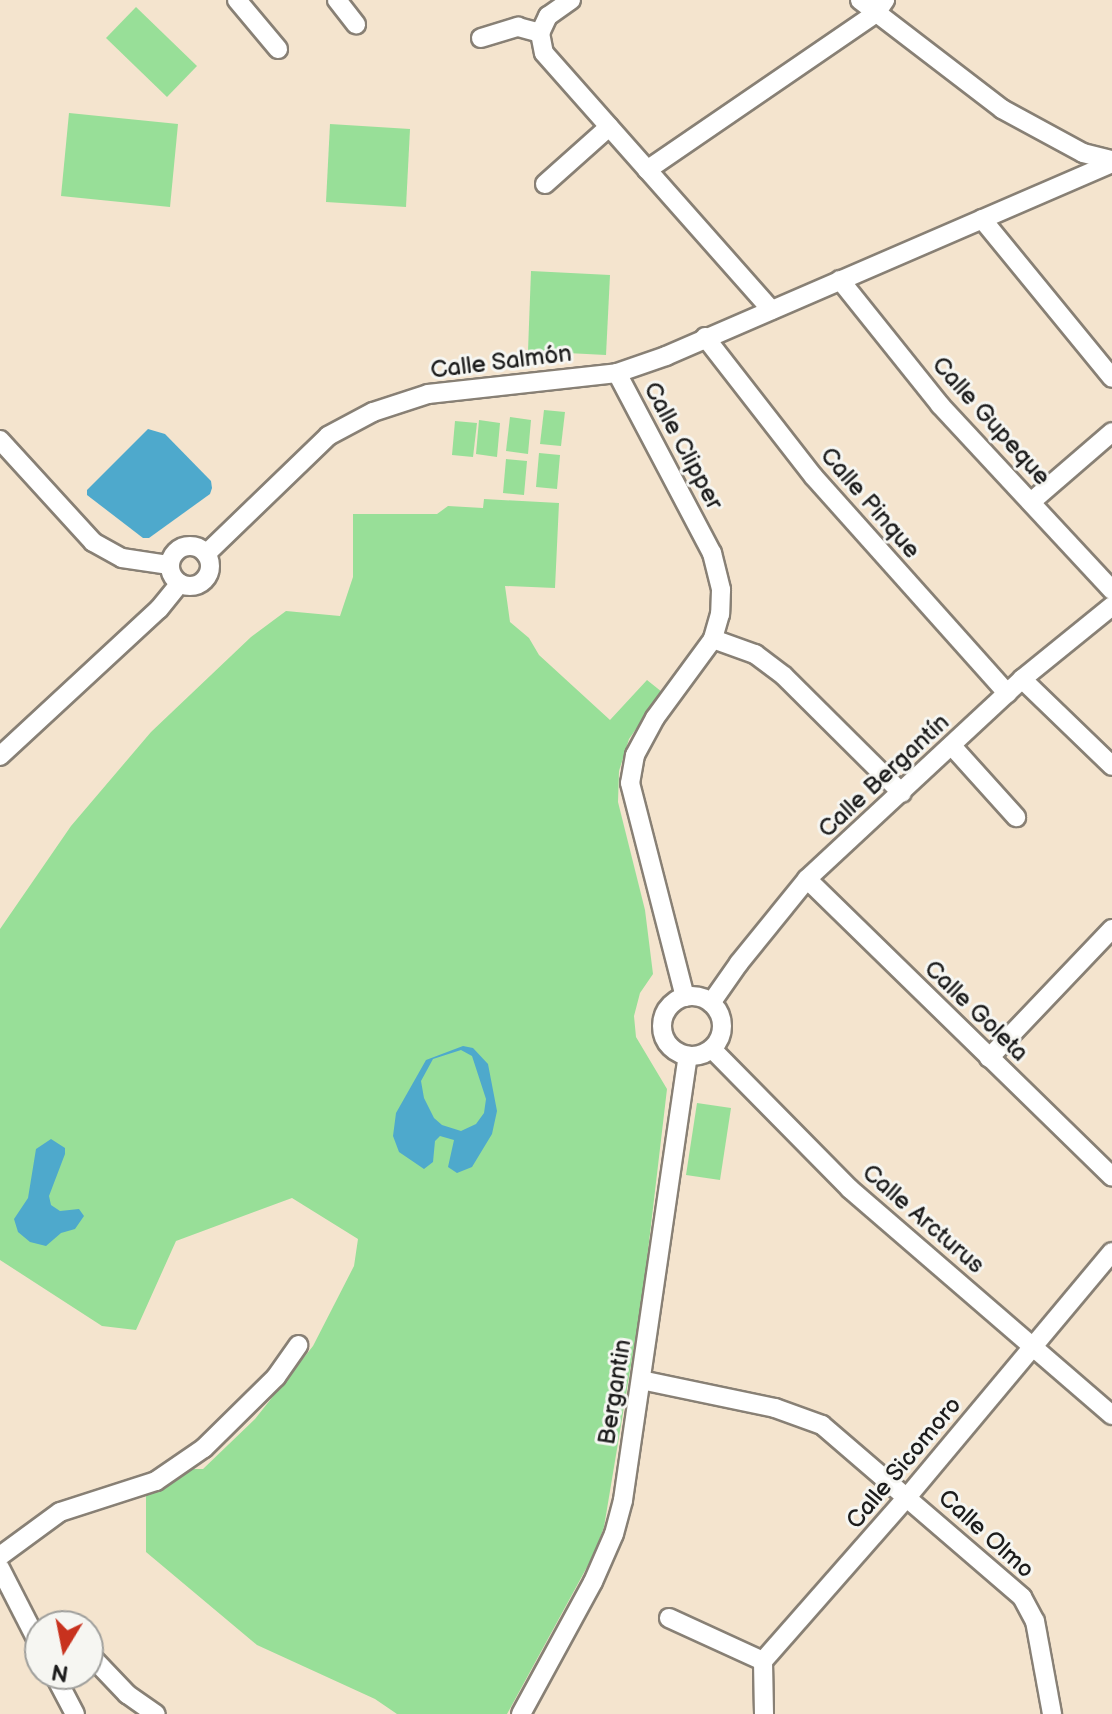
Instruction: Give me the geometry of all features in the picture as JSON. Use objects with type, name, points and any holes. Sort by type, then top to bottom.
[{"type":"street","points":[[237,0],[278,49]]},
{"type":"street","points":[[337,0],[356,24]]},
{"type":"street","points":[[571,0],[548,16],[540,33],[544,53],[771,310]]},
{"type":"street","points":[[860,0],[881,6],[1002,109],[1083,153],[1112,161]]},
{"type":"street","points":[[647,170],[881,6]]},
{"type":"street","points":[[481,38],[518,27],[540,33]]},
{"type":"street","points":[[545,184],[609,127]]},
{"type":"street","name":"Calle Clipper","points":[[685,997],[630,783],[635,755],[655,718],[713,639],[720,614],[721,590],[712,553],[617,373],[771,310],[1112,161]]},
{"type":"street","points":[[982,219],[1112,378]]},
{"type":"street","name":"Calle Gupeque","points":[[840,280],[940,405],[1112,590]]},
{"type":"street","name":"Calle Pinque","points":[[705,337],[814,477],[1007,693]]},
{"type":"street","name":"Calle Salmón","points":[[206,554],[328,436],[373,412],[428,394],[617,373]]},
{"type":"street","points":[[1031,502],[1112,432]]},
{"type":"street","points":[[0,440],[93,542],[122,558],[169,565]]},
{"type":"street","points":[[187,545],[206,554],[210,566],[205,579],[193,586],[180,583],[169,565],[175,552],[187,545]]},
{"type":"street","points":[[0,756],[159,609],[180,583]]},
{"type":"street","name":"Calle Bergantín","points":[[711,1003],[807,879],[1022,679],[1112,606]]},
{"type":"street","points":[[713,639],[755,654],[784,676],[902,793]]},
{"type":"street","points":[[1022,679],[1112,766]]},
{"type":"street","points":[[952,746],[1016,817]]},
{"type":"street","name":"Calle Goleta","points":[[807,879],[1112,1177]]},
{"type":"street","points":[[989,1058],[1112,929]]},
{"type":"street","points":[[694,996],[711,1003],[718,1011],[722,1031],[712,1049],[688,1056],[671,1049],[662,1033],[661,1023],[669,1006],[685,997],[694,996]]},
{"type":"street","name":"Calle Arcturus","points":[[712,1049],[850,1189],[1112,1415]]},
{"type":"street","name":"Bergantin","points":[[521,1714],[593,1582],[614,1534],[623,1500],[688,1056]]},
{"type":"street","name":"Calle Sicomoro","points":[[763,1661],[908,1496],[1112,1252]]},
{"type":"street","points":[[0,1556],[60,1512],[156,1481],[204,1448],[276,1377],[298,1345]]},
{"type":"street","name":"Calle Olmo","points":[[641,1380],[775,1408],[822,1425],[1022,1597],[1035,1621],[1052,1714]]},
{"type":"street","points":[[0,1568],[24,1615]]},
{"type":"street","points":[[669,1618],[763,1661],[764,1714]]},
{"type":"street","points":[[104,1670],[127,1694],[156,1714]]},
{"type":"street","points":[[62,1690],[75,1714]]},
{"type":"green space","points":[[136,7],[197,66],[167,97],[106,38]]},
{"type":"green space","points":[[69,113],[178,124],[170,207],[61,196]]},
{"type":"green space","points":[[330,124],[410,129],[406,207],[326,202]]},
{"type":"green space","points":[[531,271],[610,275],[606,355],[528,351]]},
{"type":"green space","points":[[544,410],[565,412],[561,446],[540,444]]},
{"type":"green space","points":[[510,417],[531,420],[528,454],[506,451]]},
{"type":"green space","points":[[479,420],[500,423],[497,457],[476,454]]},
{"type":"green space","points":[[455,421],[477,423],[473,457],[452,455]]},
{"type":"green space","points":[[539,453],[560,455],[557,489],[536,487]]},
{"type":"green space","points":[[506,459],[527,461],[524,495],[503,493]]},
{"type":"green space","points":[[484,499],[559,503],[555,588],[505,586],[510,622],[529,638],[539,655],[610,720],[647,680],[662,692],[629,739],[619,771],[618,802],[645,910],[653,974],[640,993],[634,1016],[636,1037],[667,1089],[643,1293],[604,1527],[593,1556],[507,1714],[397,1714],[375,1699],[257,1645],[146,1552],[146,1495],[192,1469],[203,1469],[255,1419],[313,1346],[354,1266],[358,1239],[292,1198],[176,1241],[136,1330],[102,1326],[0,1260],[0,929],[71,826],[151,732],[251,637],[286,611],[340,616],[353,577],[353,514],[437,514],[448,506],[483,508]]},
{"type":"green space","points":[[697,1103],[731,1108],[720,1180],[686,1175]]},
{"type":"water","points":[[148,429],[165,434],[211,481],[212,488],[210,494],[149,538],[143,538],[87,495],[87,490]]},
{"type":"water","points":[[463,1046],[473,1048],[488,1064],[497,1111],[492,1134],[472,1167],[457,1173],[448,1167],[454,1140],[440,1136],[435,1141],[433,1162],[424,1169],[399,1152],[393,1136],[396,1113],[426,1060]],"holes":[[[461,1050],[472,1056],[486,1099],[484,1113],[476,1124],[461,1131],[442,1125],[434,1118],[424,1098],[421,1081],[433,1059]]]},
{"type":"water","points":[[51,1139],[65,1148],[65,1154],[49,1196],[51,1205],[60,1211],[79,1209],[84,1216],[75,1229],[61,1233],[46,1246],[30,1242],[18,1232],[14,1219],[28,1198],[36,1149]]}]
